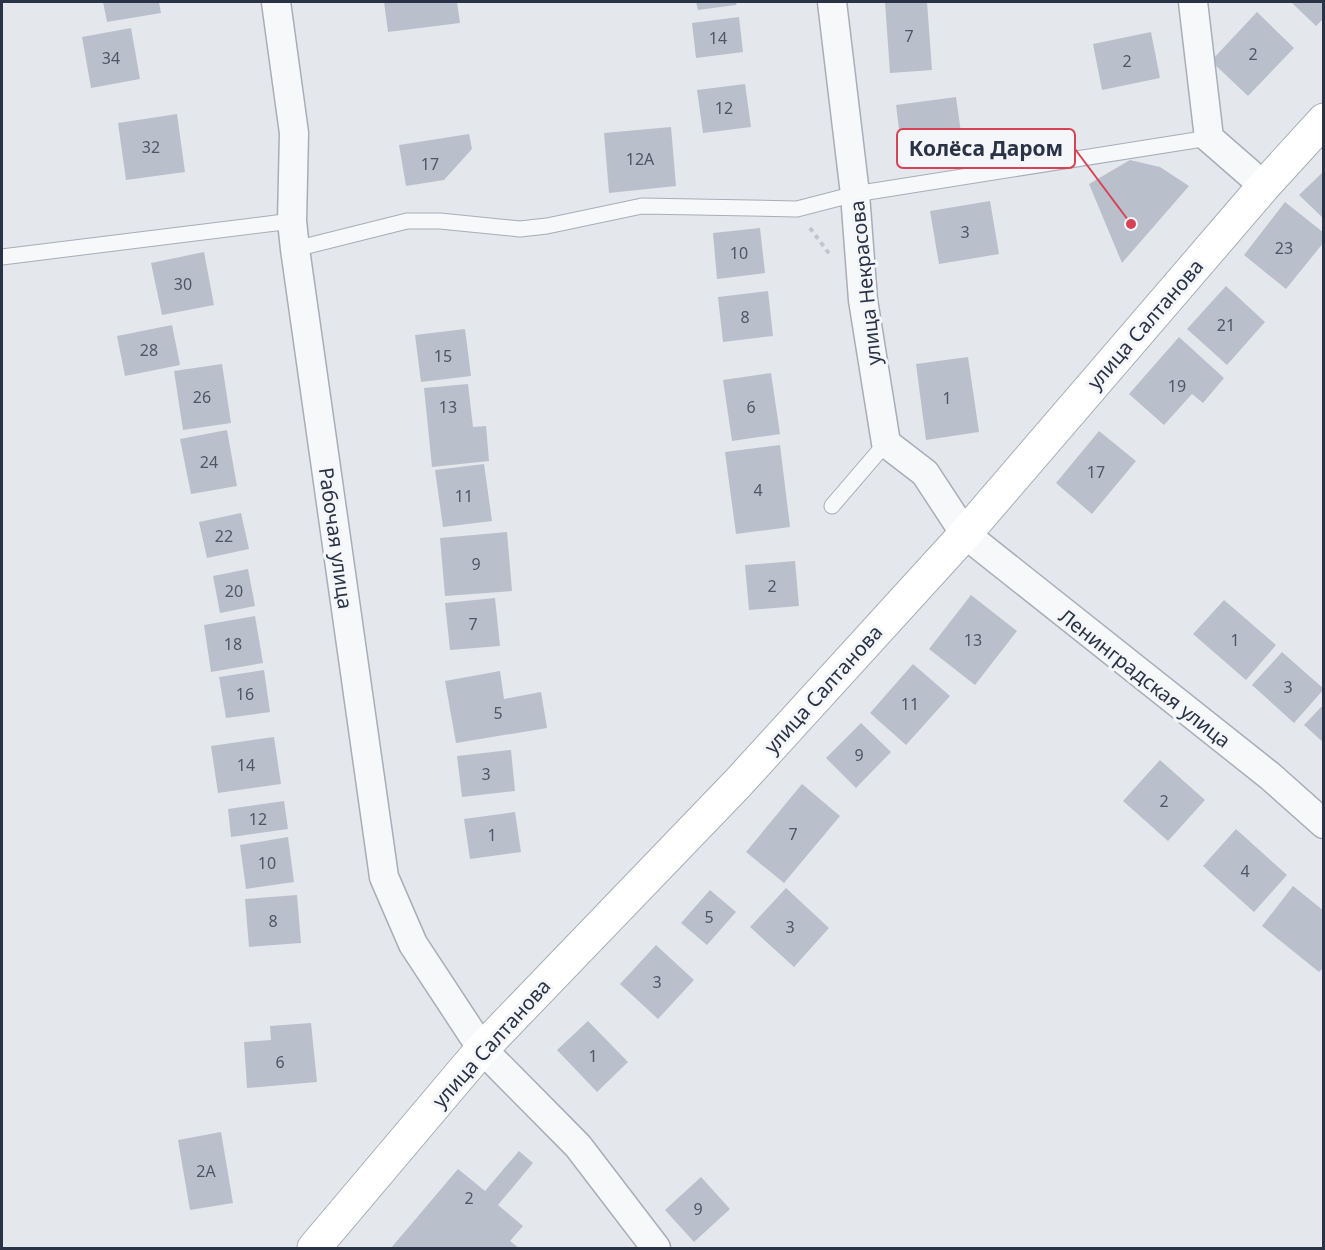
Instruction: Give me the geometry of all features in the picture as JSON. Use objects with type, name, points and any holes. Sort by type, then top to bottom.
[{"type":"main road","name":"улица Салтанова","points":[[314,1248],[482,1049],[738,783],[965,534],[1323,120]]},
{"type":"street","name":"Рабочая улица","points":[[276,2],[294,133],[292,221],[295,249],[384,877],[413,944],[482,1049],[578,1146],[656,1248]]},
{"type":"street","name":"улица Некрасова","points":[[832,2],[855,194],[863,300],[886,443]]},
{"type":"street","points":[[1193,2],[1209,138],[1264,186]]},
{"type":"street","points":[[886,443],[925,473],[965,534]]},
{"type":"street","name":"Ленинградская улица","points":[[965,534],[1270,776],[1323,824]]},
{"type":"lane","points":[[295,249],[407,220],[520,229],[547,226],[642,206],[797,209],[855,194],[1209,138]]},
{"type":"lane","points":[[2,257],[292,221]]},
{"type":"lane","points":[[832,506],[886,443]]},
{"type":"building","points":[[103,2],[159,2],[161,13],[107,22]]},
{"type":"building","points":[[384,2],[457,2],[460,23],[388,32]]},
{"type":"building","points":[[696,2],[737,2],[736,5],[698,10]]},
{"type":"building","points":[[885,2],[927,2],[932,70],[890,73]]},
{"type":"building","points":[[1291,2],[1324,2],[1324,18],[1316,26]]},
{"type":"building","points":[[1257,12],[1294,48],[1248,96],[1211,61]]},
{"type":"building","points":[[739,17],[743,52],[696,58],[692,23]]},
{"type":"building","points":[[131,28],[140,79],[91,88],[82,37]]},
{"type":"building","points":[[1151,32],[1160,78],[1102,90],[1093,44]]},
{"type":"building","points":[[745,84],[751,127],[703,133],[697,90]]},
{"type":"building","points":[[956,97],[963,147],[902,154],[896,105]]},
{"type":"building","points":[[177,114],[185,172],[126,180],[118,123]]},
{"type":"building","points":[[671,127],[676,186],[609,193],[604,133]]},
{"type":"building","points":[[469,134],[472,149],[444,180],[406,186],[399,145]]},
{"type":"building","points":[[1130,160],[1160,167],[1189,186],[1122,263],[1089,184]]},
{"type":"building","points":[[1324,171],[1324,219],[1299,195]]},
{"type":"building","points":[[990,201],[999,254],[939,264],[930,211]]},
{"type":"building","points":[[1285,202],[1324,233],[1324,242],[1286,289],[1244,255]]},
{"type":"building","points":[[760,228],[765,273],[717,279],[713,233]]},
{"type":"building","points":[[204,252],[214,305],[162,315],[151,263]]},
{"type":"building","points":[[1226,286],[1265,322],[1227,365],[1187,329]]},
{"type":"building","points":[[768,291],[773,336],[723,342],[718,297]]},
{"type":"building","points":[[172,325],[180,365],[125,376],[117,336]]},
{"type":"building","points":[[465,329],[471,376],[421,382],[415,335]]},
{"type":"building","points":[[1179,337],[1224,378],[1203,403],[1192,394],[1164,425],[1129,394]]},
{"type":"building","points":[[968,357],[979,432],[926,440],[916,364]]},
{"type":"building","points":[[222,364],[231,423],[183,430],[174,371]]},
{"type":"building","points":[[771,373],[780,434],[732,441],[723,380]]},
{"type":"building","points":[[468,384],[473,427],[486,426],[489,461],[432,467],[424,388]]},
{"type":"building","points":[[227,430],[237,486],[191,494],[180,439]]},
{"type":"building","points":[[1099,431],[1136,461],[1092,514],[1056,483]]},
{"type":"building","points":[[780,445],[790,527],[736,534],[725,452]]},
{"type":"building","points":[[484,464],[492,521],[443,527],[435,470]]},
{"type":"building","points":[[241,513],[249,549],[207,558],[199,522]]},
{"type":"building","points":[[507,532],[512,591],[445,596],[440,538]]},
{"type":"building","points":[[795,561],[799,606],[749,610],[745,565]]},
{"type":"building","points":[[248,569],[255,606],[220,613],[213,576]]},
{"type":"building","points":[[971,595],[1017,631],[975,685],[929,649]]},
{"type":"building","points":[[495,598],[500,646],[450,650],[445,603]]},
{"type":"building","points":[[1224,600],[1276,645],[1246,680],[1193,634]]},
{"type":"building","points":[[255,616],[263,663],[211,672],[204,625]]},
{"type":"building","points":[[1282,652],[1324,689],[1294,723],[1252,685]]},
{"type":"building","points":[[913,664],[950,696],[906,745],[870,713]]},
{"type":"building","points":[[264,670],[270,712],[226,718],[219,677]]},
{"type":"building","points":[[500,671],[504,699],[541,692],[547,728],[456,743],[445,681]]},
{"type":"building","points":[[1324,704],[1324,743],[1304,725]]},
{"type":"building","points":[[861,723],[891,752],[856,788],[826,758]]},
{"type":"building","points":[[274,737],[281,784],[218,793],[211,746]]},
{"type":"building","points":[[511,750],[515,791],[462,797],[457,756]]},
{"type":"building","points":[[1160,760],[1205,800],[1168,841],[1123,801]]},
{"type":"building","points":[[802,784],[840,816],[784,883],[746,852]]},
{"type":"building","points":[[284,801],[288,829],[231,837],[228,809]]},
{"type":"building","points":[[515,812],[521,852],[470,859],[464,819]]},
{"type":"building","points":[[1236,829],[1287,875],[1254,912],[1203,866]]},
{"type":"building","points":[[288,837],[294,882],[246,889],[240,845]]},
{"type":"building","points":[[1293,886],[1324,911],[1324,967],[1319,972],[1262,926]]},
{"type":"building","points":[[786,888],[829,928],[794,967],[750,927]]},
{"type":"building","points":[[710,890],[736,912],[707,945],[681,923]]},
{"type":"building","points":[[297,895],[301,943],[249,947],[245,899]]},
{"type":"building","points":[[656,945],[694,980],[658,1019],[620,984]]},
{"type":"building","points":[[588,1021],[628,1062],[597,1092],[557,1050]]},
{"type":"building","points":[[311,1023],[317,1082],[247,1088],[244,1042],[271,1040],[270,1026]]},
{"type":"building","points":[[221,1132],[233,1203],[190,1210],[178,1140]]},
{"type":"building","points":[[519,1151],[533,1163],[498,1205],[523,1226],[510,1241],[519,1248],[391,1248],[458,1169],[485,1191]]},
{"type":"building","points":[[701,1177],[730,1209],[694,1242],[665,1210]]},
{"type":"place","name":"Колёса Даром","points":[[1131,224]]}]
